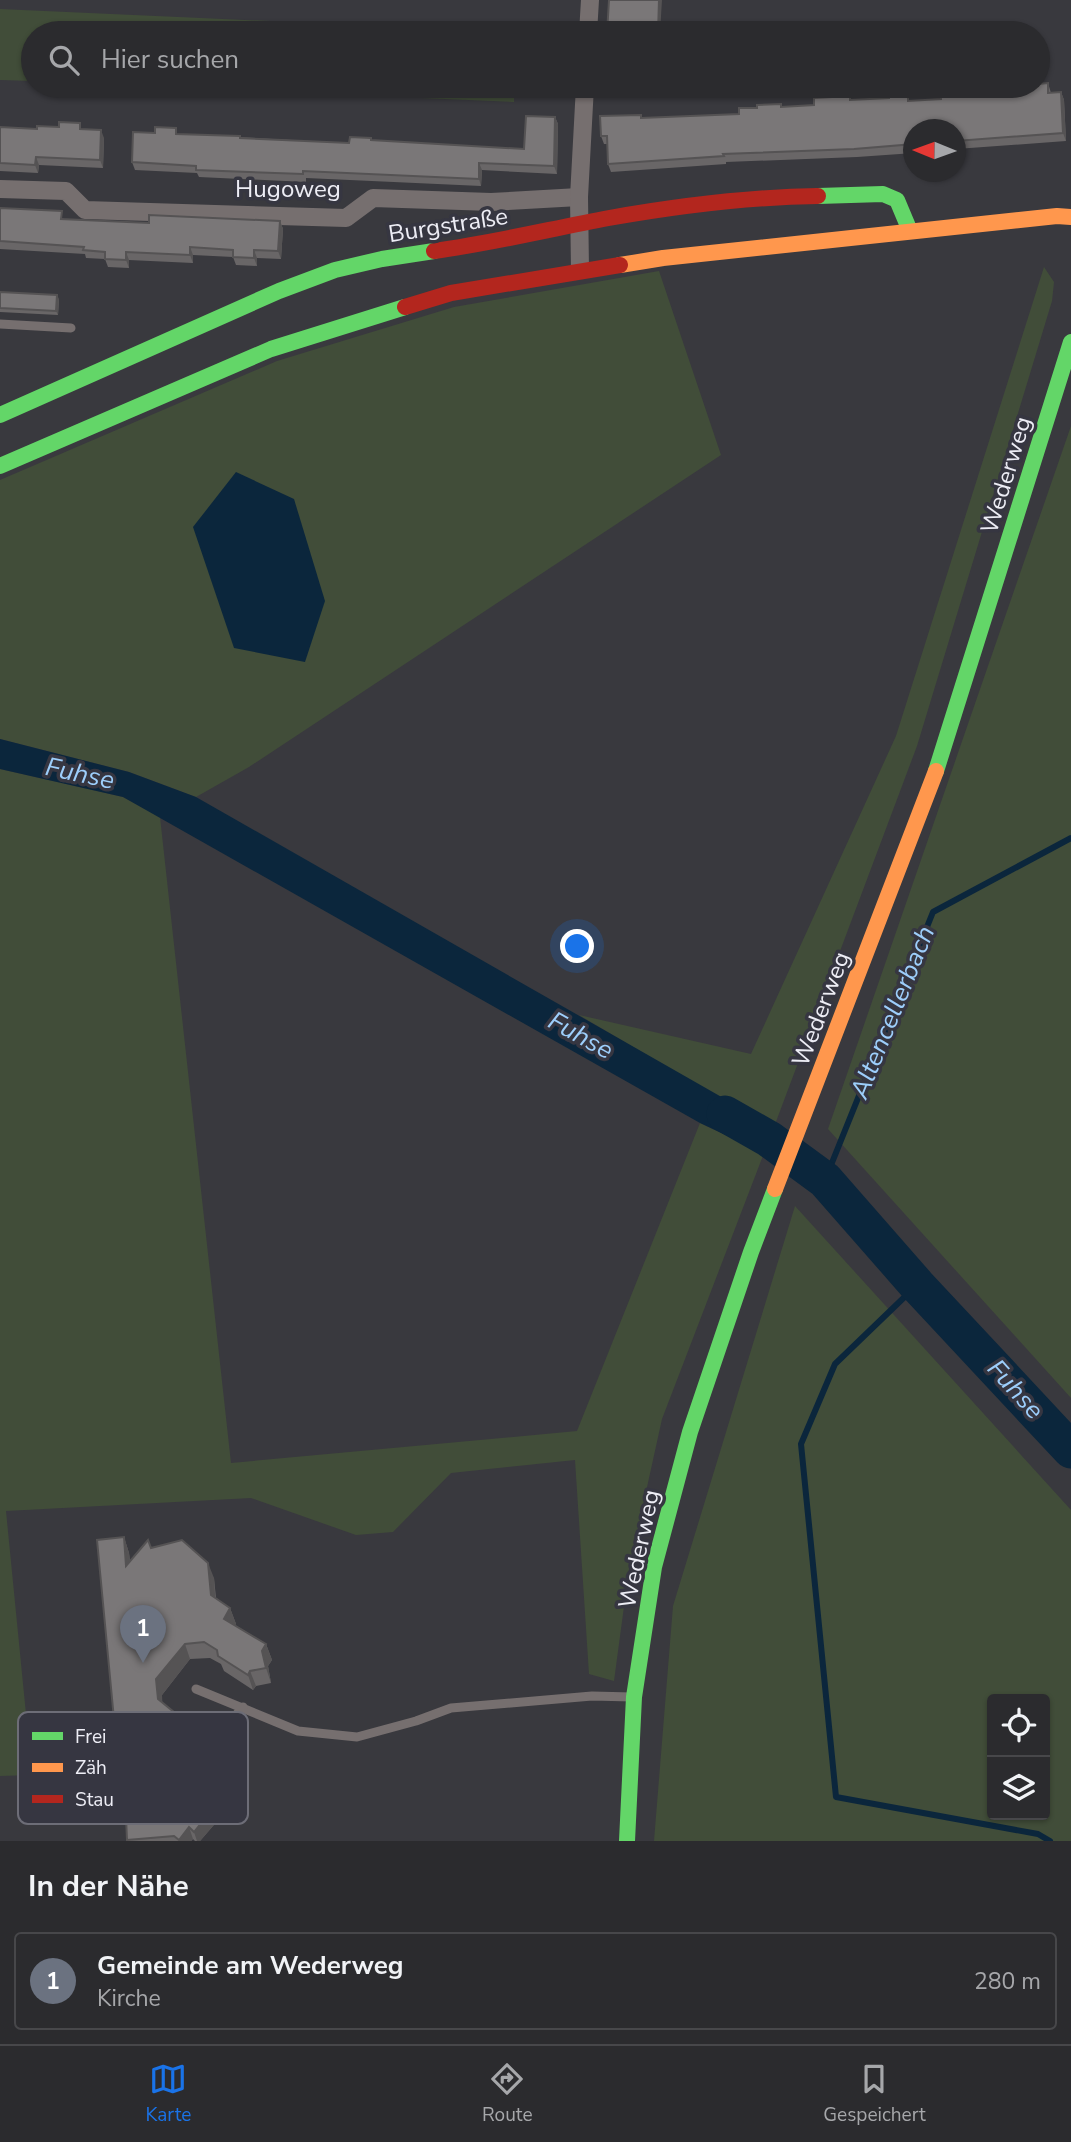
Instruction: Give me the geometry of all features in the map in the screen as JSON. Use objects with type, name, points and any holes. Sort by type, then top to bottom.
[{"type":"street","points":[[589,21],[590,0]]},
{"type":"street","points":[[580,270],[579,197],[584,98]]},
{"type":"street","name":"Hugoweg","points":[[0,189],[66,191],[85,210],[346,218],[373,198],[491,202],[579,197]]},
{"type":"street","name":"Burgstraße","points":[[0,415],[279,290],[335,270],[382,259],[483,244],[690,206],[799,196],[883,194],[897,200],[910,231]]},
{"type":"street","points":[[0,466],[271,348],[451,293],[663,258],[1057,216],[1071,217]]},
{"type":"street","name":"Wederweg","points":[[627,1841],[634,1697],[657,1553],[690,1432],[751,1252],[940,759],[1071,342]]},
{"type":"lane","points":[[0,324],[71,328]]},
{"type":"lane","points":[[196,1689],[298,1731],[357,1737],[416,1721],[451,1708],[592,1696],[634,1697]]},
{"type":"lane","points":[[239,1712],[243,1707]]},
{"type":"green space","points":[[0,9],[270,21],[21,21],[21,81],[0,80]]},
{"type":"green space","points":[[420,98],[514,98],[514,102]]},
{"type":"green space","points":[[1044,267],[1054,282],[1052,301],[917,746],[774,1127],[579,1015],[751,1054],[896,736]]},
{"type":"green space","points":[[659,271],[721,455],[249,767],[196,797],[129,772],[0,739],[0,480],[277,361],[454,307]]},
{"type":"green space","points":[[1071,426],[1071,1398],[828,1129]]},
{"type":"green space","points":[[0,769],[123,797],[160,817],[231,1463],[577,1431],[700,1123],[764,1153],[662,1419],[629,1569],[614,1681],[589,1674],[575,1460],[451,1473],[393,1532],[356,1535],[251,1498],[6,1511],[26,1712],[18,1712],[18,1775],[0,1776]]},
{"type":"green space","points":[[795,1206],[1071,1510],[1071,1841],[654,1841],[673,1606]]},
{"type":"water","points":[[236,472],[294,499],[325,601],[305,662],[234,648],[193,527]]},
{"type":"water","points":[[0,739],[129,772],[196,797],[774,1127],[764,1153],[700,1123],[123,797],[0,769]]},
{"type":"building","points":[[609,0],[659,0],[658,21],[608,21]]},
{"type":"building","points":[[1061,92],[1063,133],[966,140],[966,119],[903,119],[903,145],[723,154],[724,156],[608,164],[607,136],[601,136],[600,116],[641,115],[641,118],[739,114],[739,108],[757,108],[757,105],[814,105],[814,98],[908,98],[908,101],[941,98],[1050,98],[1050,93]]},
{"type":"building","points":[[526,116],[555,117],[554,166],[479,163],[479,179],[303,171],[303,174],[196,170],[196,166],[132,162],[133,132],[155,133],[155,127],[176,128],[176,134],[240,138],[349,143],[350,137],[524,149]]},
{"type":"building","points":[[59,122],[80,123],[80,129],[101,130],[100,160],[36,157],[35,165],[0,163],[0,127],[37,129],[37,126],[59,127]]},
{"type":"building","points":[[0,208],[62,211],[61,219],[149,223],[149,215],[280,221],[278,251],[254,250],[254,258],[233,257],[233,250],[190,247],[190,255],[126,252],[126,260],[105,259],[105,252],[83,250],[84,247],[0,241]]},
{"type":"building","points":[[0,292],[57,295],[56,311],[0,308]]},
{"type":"building","points":[[124,1537],[126,1566],[148,1540],[151,1548],[182,1540],[208,1563],[211,1595],[230,1608],[224,1619],[266,1644],[262,1651],[266,1668],[250,1671],[248,1675],[218,1656],[217,1650],[204,1642],[185,1644],[156,1679],[158,1699],[174,1712],[113,1712],[97,1540]]},
{"type":"building","points":[[126,1824],[200,1824],[194,1832],[189,1827],[179,1840],[174,1836],[127,1840]]},
{"type":"waterway","name":"Altencellerbach","points":[[825,1180],[933,912],[1071,838]]},
{"type":"waterway","name":"Fuhse","points":[[725,1114],[769,1139],[825,1180],[917,1285],[1071,1450]]},
{"type":"waterway","points":[[917,1285],[835,1364],[801,1444],[836,1797],[1038,1834],[1050,1841]]},
{"type":"traffic: fast","points":[[818,196],[883,194],[897,200],[910,231]]},
{"type":"traffic: fast","points":[[0,415],[279,291],[335,270],[434,251]]},
{"type":"traffic: fast","points":[[0,466],[271,349],[405,307]]},
{"type":"traffic: fast","points":[[936,771],[1071,342]]},
{"type":"traffic: fast","points":[[627,1841],[634,1697],[654,1567],[690,1432],[775,1189]]},
{"type":"traffic: slow","points":[[620,265],[663,258],[1057,216],[1071,217]]},
{"type":"traffic: slow","points":[[775,1189],[936,771]]},
{"type":"traffic: jam","points":[[434,251],[660,210],[739,200],[818,196]]},
{"type":"traffic: jam","points":[[405,307],[451,293],[620,265]]},
{"type":"place","name":"Gemeinde am Wederweg","points":[[143,1663]]}]
